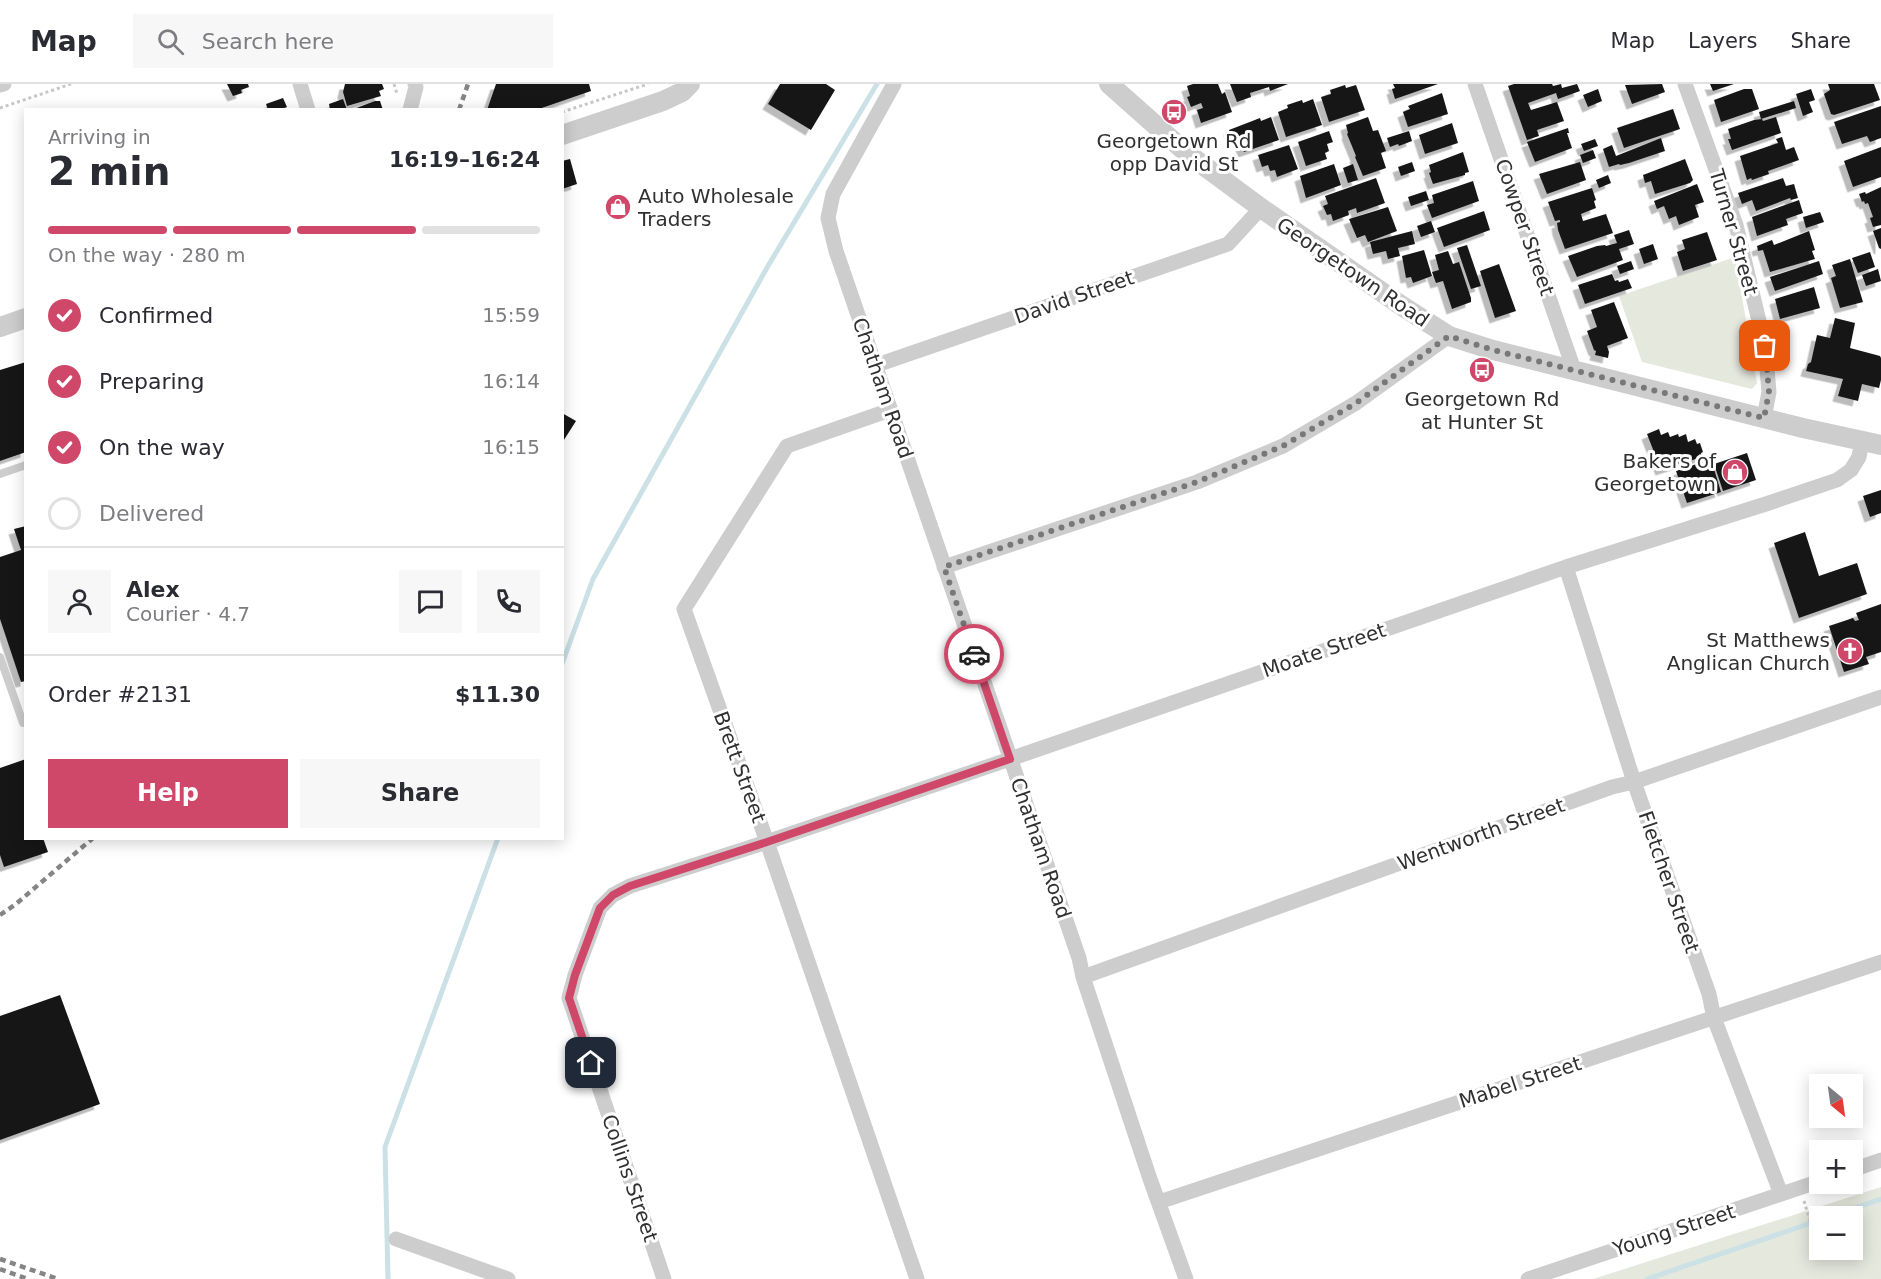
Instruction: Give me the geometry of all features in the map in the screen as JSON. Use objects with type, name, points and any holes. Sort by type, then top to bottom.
[{"type":"street","points":[[300,84],[307,108]]},
{"type":"street","points":[[411,108],[415,84]]},
{"type":"street","points":[[564,134],[663,101],[682,92],[690,84]]},
{"type":"street","name":"Chatham Road","points":[[894,84],[833,194],[828,218],[836,251],[1079,958],[1083,977],[1186,1279]]},
{"type":"street","name":"Georgetown Road","points":[[1109,84],[1188,154],[1261,208],[1449,336],[1493,350],[1872,443]]},
{"type":"street","name":"Cowper Street","points":[[1475,84],[1574,369]]},
{"type":"street","name":"Turner Street","points":[[1685,84],[1736,225],[1765,346],[1769,392],[1764,418]]},
{"type":"street","name":"David Street","points":[[874,366],[1228,244],[1261,208]]},
{"type":"street","points":[[0,327],[24,319]]},
{"type":"street","points":[[944,567],[1197,482],[1283,446],[1356,403],[1449,336]]},
{"type":"street","name":"Brett Street","points":[[890,410],[787,446],[684,609],[767,842],[917,1279]]},
{"type":"street","name":"Moate Street","points":[[767,842],[1566,567],[1837,480],[1851,470],[1872,443]]},
{"type":"street","name":"Fletcher Street","points":[[1566,567],[1634,782],[1708,994],[1714,1018],[1781,1194]]},
{"type":"street","name":"Wentworth Street","points":[[1083,977],[1612,787],[1634,782],[1881,696]]},
{"type":"street","name":"Collins Street","points":[[664,1279],[569,998],[575,975],[600,908],[613,895],[630,886],[767,842]]},
{"type":"street","name":"Mabel Street","points":[[1159,1202],[1881,962]]},
{"type":"street","points":[[1863,1166],[1881,1160]]},
{"type":"street","name":"Young Street","points":[[1528,1279],[1809,1185]]},
{"type":"street","points":[[396,1239],[508,1279]]},
{"type":"lane","points":[[0,474],[24,466]]},
{"type":"lane","points":[[0,657],[24,723]]},
{"type":"path","points":[[0,108],[71,84]]},
{"type":"path","points":[[564,111],[648,84]]},
{"type":"shaded area","points":[[1735,257],[1757,383],[1752,389],[1642,362],[1619,296]]},
{"type":"shaded area","points":[[1881,1187],[1881,1279],[1593,1279],[1809,1210],[1809,1260],[1863,1260],[1863,1206],[1822,1206]]},
{"type":"building","points":[[227,84],[248,84],[249,87],[233,96]]},
{"type":"building","points":[[345,84],[382,84],[384,89],[379,91],[381,96],[347,106],[343,92]]},
{"type":"building","points":[[496,84],[589,84],[591,91],[542,108],[488,108]]},
{"type":"building","points":[[780,84],[826,84],[835,90],[811,130],[768,104]]},
{"type":"building","points":[[1218,84],[1222,94],[1225,92],[1232,112],[1201,123],[1197,110],[1203,108],[1201,103],[1191,107],[1187,97],[1190,96],[1187,86]]},
{"type":"building","points":[[1230,84],[1288,84],[1270,91],[1269,87],[1250,93],[1251,97],[1237,102]]},
{"type":"building","points":[[1393,84],[1438,84],[1395,99]]},
{"type":"building","points":[[1552,84],[1553,86],[1561,84],[1562,88],[1577,84],[1580,91],[1558,99],[1556,93],[1528,103],[1531,110],[1557,102],[1564,121],[1537,130],[1539,136],[1527,140],[1508,86]]},
{"type":"building","points":[[1662,84],[1665,92],[1632,104],[1625,85]]},
{"type":"building","points":[[1710,84],[1734,84],[1713,91]]},
{"type":"building","points":[[1828,84],[1874,84],[1880,100],[1834,115],[1831,114],[1824,94],[1830,90]]},
{"type":"building","points":[[1345,85],[1346,88],[1356,85],[1365,110],[1329,122],[1321,97],[1331,94],[1330,90]]},
{"type":"building","points":[[1598,89],[1602,101],[1588,107],[1583,95]]},
{"type":"building","points":[[1744,89],[1752,89],[1759,109],[1721,122],[1714,100]]},
{"type":"building","points":[[1811,89],[1815,100],[1809,102],[1813,112],[1803,116],[1796,94]]},
{"type":"building","points":[[1442,93],[1448,114],[1408,127],[1403,112],[1410,109],[1408,106]]},
{"type":"building","points":[[283,98],[287,107],[267,108],[266,104]]},
{"type":"building","points":[[343,99],[346,108],[330,108],[329,104]]},
{"type":"building","points":[[1313,99],[1322,125],[1286,137],[1278,112],[1288,108],[1287,105]]},
{"type":"building","points":[[380,101],[382,108],[356,108]]},
{"type":"building","points":[[1794,101],[1796,108],[1761,119],[1759,112]]},
{"type":"building","points":[[1881,106],[1881,138],[1870,142],[1867,136],[1842,144],[1834,122]]},
{"type":"building","points":[[1673,109],[1680,129],[1624,148],[1617,128]]},
{"type":"building","points":[[1271,117],[1279,140],[1244,152],[1239,140],[1233,142],[1229,130],[1260,118],[1261,121]]},
{"type":"building","points":[[1368,117],[1373,131],[1378,130],[1386,151],[1381,153],[1386,168],[1363,176],[1347,134],[1346,125]]},
{"type":"building","points":[[1776,117],[1781,133],[1732,150],[1728,139],[1731,139],[1728,129],[1754,120],[1762,119],[1763,121]]},
{"type":"building","points":[[1452,123],[1458,143],[1425,154],[1419,135]]},
{"type":"building","points":[[1568,128],[1569,133],[1567,133],[1572,148],[1535,162],[1527,142]]},
{"type":"building","points":[[1329,131],[1333,142],[1327,144],[1329,151],[1325,153],[1327,159],[1306,166],[1298,142]]},
{"type":"building","points":[[1409,131],[1412,141],[1390,147],[1387,138]]},
{"type":"building","points":[[1782,137],[1786,150],[1794,147],[1799,160],[1768,171],[1769,174],[1747,180],[1740,156],[1778,143],[1776,139]]},
{"type":"building","points":[[1661,138],[1665,151],[1609,167],[1603,149],[1612,145],[1616,156]]},
{"type":"building","points":[[1595,139],[1598,146],[1584,151],[1581,144]]},
{"type":"building","points":[[1289,145],[1298,169],[1277,177],[1275,170],[1270,171],[1268,165],[1262,167],[1258,155]]},
{"type":"building","points":[[1881,147],[1881,177],[1853,187],[1844,161]]},
{"type":"building","points":[[1593,150],[1596,158],[1583,163],[1580,155]]},
{"type":"building","points":[[1463,152],[1469,172],[1433,184],[1429,165]]},
{"type":"building","points":[[570,159],[577,184],[564,188],[564,160]]},
{"type":"building","points":[[1685,159],[1693,180],[1690,183],[1655,194],[1651,181],[1645,183],[1643,175]]},
{"type":"building","points":[[1412,162],[1415,171],[1401,176],[1398,167]]},
{"type":"building","points":[[1580,162],[1586,180],[1547,194],[1539,174]]},
{"type":"building","points":[[1334,164],[1341,185],[1306,198],[1300,176]]},
{"type":"building","points":[[1353,164],[1358,180],[1348,183],[1343,168]]},
{"type":"building","points":[[1608,175],[1611,183],[1599,188],[1596,180]]},
{"type":"building","points":[[1376,178],[1385,203],[1357,213],[1356,208],[1348,211],[1349,215],[1333,221],[1331,214],[1327,215],[1323,206],[1328,204],[1325,196]]},
{"type":"building","points":[[1783,178],[1786,186],[1794,184],[1798,198],[1791,200],[1790,198],[1756,211],[1752,200],[1742,204],[1738,193]]},
{"type":"building","points":[[1473,181],[1479,201],[1432,218],[1427,205],[1434,203],[1432,195]]},
{"type":"building","points":[[1697,184],[1704,202],[1695,205],[1699,217],[1679,225],[1676,216],[1669,219],[1664,206],[1657,209],[1654,201]]},
{"type":"building","points":[[1881,187],[1881,225],[1873,227],[1870,218],[1873,217],[1868,203],[1862,202],[1859,194],[1865,192],[1866,194]]},
{"type":"building","points":[[1592,188],[1596,208],[1581,214],[1583,221],[1606,214],[1613,233],[1565,249],[1558,230],[1557,223],[1560,220],[1555,221],[1548,202]]},
{"type":"building","points":[[1426,191],[1429,200],[1411,206],[1408,197]]},
{"type":"building","points":[[1799,200],[1803,213],[1786,219],[1788,225],[1757,236],[1752,217]]},
{"type":"building","points":[[1388,207],[1397,231],[1368,242],[1365,235],[1357,238],[1349,219]]},
{"type":"building","points":[[1484,211],[1490,230],[1444,247],[1437,228]]},
{"type":"building","points":[[1820,212],[1824,222],[1806,228],[1803,217]]},
{"type":"building","points":[[1431,221],[1435,232],[1421,237],[1417,226]]},
{"type":"building","points":[[1881,228],[1881,249],[1873,231]]},
{"type":"building","points":[[1629,230],[1634,244],[1619,249],[1623,260],[1577,277],[1568,256],[1597,246],[1617,243],[1614,235]]},
{"type":"building","points":[[1412,231],[1415,244],[1398,248],[1400,256],[1388,259],[1386,251],[1373,254],[1370,242]]},
{"type":"building","points":[[1809,231],[1815,250],[1812,251],[1815,259],[1770,272],[1763,250],[1758,251],[1757,246],[1772,240],[1774,245]]},
{"type":"building","points":[[1707,232],[1717,260],[1683,271],[1677,252],[1685,249],[1682,240]]},
{"type":"building","points":[[1653,244],[1658,259],[1644,264],[1639,249]]},
{"type":"building","points":[[1467,245],[1481,286],[1471,289],[1457,248]]},
{"type":"building","points":[[1424,250],[1432,276],[1413,283],[1411,277],[1406,278],[1402,256]]},
{"type":"building","points":[[1448,251],[1453,264],[1459,262],[1471,298],[1471,302],[1452,309],[1443,281],[1436,283],[1432,272],[1439,270],[1435,255]]},
{"type":"building","points":[[1870,252],[1875,267],[1858,273],[1852,258]]},
{"type":"building","points":[[1850,259],[1863,302],[1840,308],[1831,278],[1836,276],[1832,265]]},
{"type":"building","points":[[1631,261],[1634,269],[1620,274],[1617,266]]},
{"type":"building","points":[[1819,261],[1823,274],[1775,291],[1770,277]]},
{"type":"building","points":[[1499,264],[1516,311],[1495,318],[1480,271]]},
{"type":"building","points":[[1878,269],[1881,281],[1866,286],[1862,275]]},
{"type":"building","points":[[1612,274],[1615,281],[1628,279],[1632,288],[1585,304],[1578,285]]},
{"type":"building","points":[[1814,287],[1820,308],[1780,319],[1775,299]]},
{"type":"building","points":[[1614,302],[1628,338],[1607,346],[1608,358],[1595,355],[1596,351],[1587,331],[1597,327],[1591,310]]},
{"type":"building","points":[[1835,318],[1855,323],[1850,348],[1881,358],[1879,388],[1862,384],[1858,401],[1838,396],[1843,379],[1806,371],[1811,362],[1817,335],[1830,338]]},
{"type":"building","points":[[24,363],[24,453],[0,461],[0,370]]},
{"type":"building","points":[[564,414],[576,421],[564,440]]},
{"type":"building","points":[[1659,429],[1661,435],[1668,432],[1670,437],[1678,434],[1679,437],[1686,434],[1688,442],[1695,439],[1697,444],[1700,443],[1702,457],[1661,470],[1647,434]]},
{"type":"building","name":"Bakers of Georgetown","points":[[1747,453],[1756,480],[1723,491],[1714,464]]},
{"type":"building","points":[[1711,459],[1721,492],[1687,503],[1676,471]]},
{"type":"building","points":[[1881,490],[1881,513],[1870,517],[1863,496]]},
{"type":"building","points":[[24,526],[24,681],[21,682],[0,619],[0,557],[21,550],[14,529]]},
{"type":"building","points":[[1805,532],[1819,576],[1857,563],[1867,594],[1799,618],[1774,543]]},
{"type":"building","points":[[1881,604],[1881,652],[1866,657],[1869,664],[1844,672],[1829,626],[1853,618],[1855,621],[1859,620],[1856,613]]},
{"type":"building","points":[[24,760],[24,840],[44,840],[48,852],[4,867],[0,855],[0,768]]},
{"type":"building","points":[[60,995],[100,1104],[0,1140],[0,1016]]},
{"type":"waterway","points":[[564,659],[593,579],[768,266],[877,84]]},
{"type":"waterway","points":[[388,1279],[385,1147],[497,840]]},
{"type":"waterway","points":[[1860,1206],[1881,1199]]},
{"type":"waterway","points":[[1647,1279],[1809,1224]]},
{"type":"railway","points":[[460,108],[468,84]]},
{"type":"railway","points":[[0,915],[91,840]]},
{"type":"railway","points":[[0,1259],[58,1279]]},
{"type":"railway","points":[[0,1269],[28,1279]]},
{"type":"way so far","points":[[974,654],[944,567],[1197,482],[1283,446],[1356,403],[1449,336],[1493,350],[1764,418],[1769,392],[1765,346]]},
{"type":"place","name":"Georgetown Rd opp David St","points":[[1174,112]]},
{"type":"place","name":"Auto Wholesale Traders","points":[[618,207]]},
{"type":"place","name":"Georgetown Rd at Hunter St","points":[[1482,370]]},
{"type":"place","name":"Bakers of Georgetown","points":[[1735,472]]},
{"type":"place","name":"St Matthews Anglican Church","points":[[1850,651]]},
{"type":"route","points":[[591,1063],[569,998],[575,975],[600,908],[613,895],[630,886],[1010,759],[974,654]]}]
